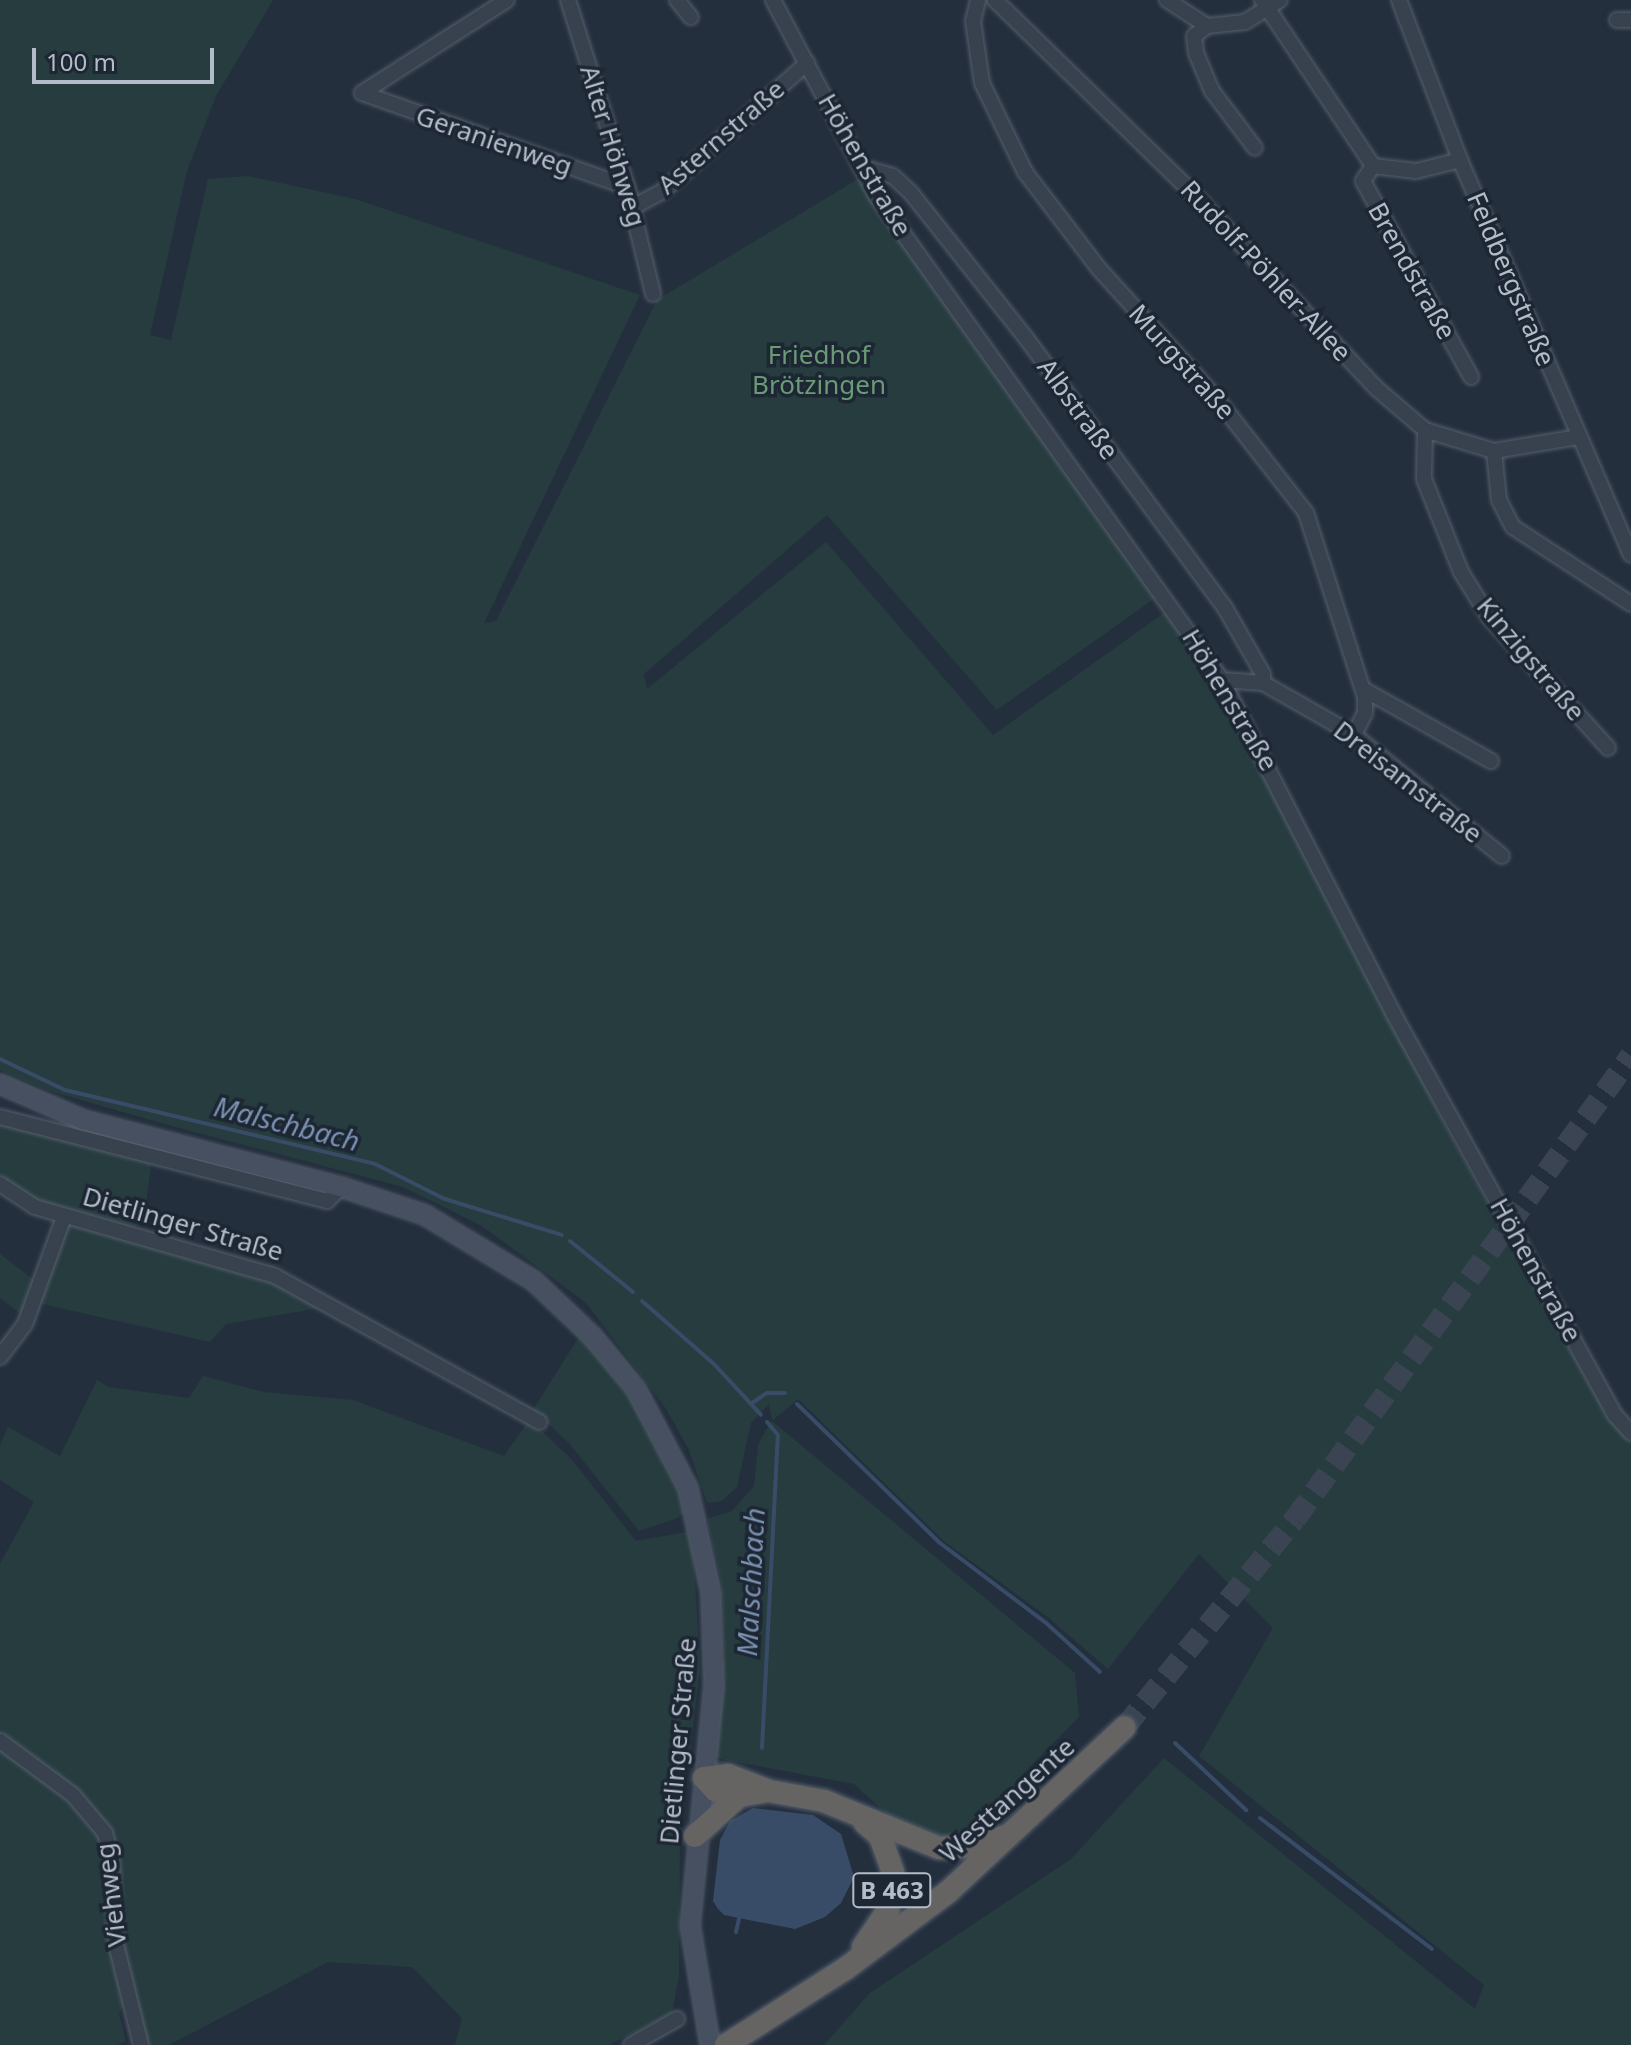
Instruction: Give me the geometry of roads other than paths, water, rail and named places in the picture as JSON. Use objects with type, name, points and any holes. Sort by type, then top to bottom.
[{"type":"highway","name":"Westtangente","points":[[726,2045],[790,2007],[845,1969],[1015,1834],[1124,1728]]},
{"type":"highway","name":"B 463","points":[[704,1778],[728,1775],[769,1791],[853,1811],[939,1848],[975,1846],[1015,1834]]},
{"type":"highway","points":[[704,1778],[715,1790],[739,1796]]},
{"type":"highway","name":"B 463","points":[[739,1796],[769,1791]]},
{"type":"highway","points":[[695,1836],[739,1796]]},
{"type":"highway","name":"B 463","points":[[845,1969],[877,1929],[892,1893],[890,1859],[880,1836],[853,1811]]},
{"type":"main road","name":"Dietlinger Straße","points":[[0,1084],[83,1120],[341,1187],[425,1215],[534,1281],[614,1360],[655,1418],[688,1488],[711,1593],[714,1686],[695,1836],[690,1925],[710,2045]]},
{"type":"street","name":"Geranienweg","points":[[507,0],[362,93],[627,187]]},
{"type":"street","name":"Alter Höhweg","points":[[568,0],[633,207],[653,294]]},
{"type":"street","points":[[677,0],[691,17]]},
{"type":"street","name":"Höhenstraße","points":[[773,0],[877,197],[1222,680],[1429,1078],[1615,1415],[1631,1433]]},
{"type":"street","name":"Murgstraße","points":[[978,0],[973,21],[982,83],[1025,172],[1100,270],[1217,399],[1306,513],[1363,689],[1365,713],[1354,735]]},
{"type":"street","name":"Rudolf-Pöhler-Allee","points":[[995,0],[1191,191],[1376,388],[1425,430],[1494,451],[1579,437]]},
{"type":"street","points":[[1167,0],[1207,26]]},
{"type":"street","name":"Feldbergstraße","points":[[1399,0],[1460,160],[1631,555]]},
{"type":"street","points":[[1255,148],[1212,91],[1196,53],[1194,36],[1207,26],[1245,22],[1270,3]]},
{"type":"street","name":"Brendstraße","points":[[1270,3],[1373,166]]},
{"type":"street","name":"Asternstraße","points":[[633,207],[663,191],[807,63]]},
{"type":"street","name":"Brendstraße","points":[[1373,166],[1416,171],[1460,160]]},
{"type":"street","name":"Brendstraße","points":[[1373,166],[1363,181],[1471,377]]},
{"type":"street","name":"Albstraße","points":[[861,167],[893,176],[911,193],[1026,338],[1225,608],[1263,674],[1263,683]]},
{"type":"street","name":"Kinzigstraße","points":[[1425,430],[1424,479],[1461,572],[1489,617],[1608,748]]},
{"type":"street","points":[[1494,451],[1499,500],[1513,527],[1631,604]]},
{"type":"street","name":"Dreisamstraße","points":[[1222,680],[1263,683],[1354,735],[1502,856]]},
{"type":"street","points":[[1363,689],[1491,761]]},
{"type":"street","name":"Dietlinger Straße","points":[[0,1117],[327,1201],[341,1187]]},
{"type":"street","name":"Dietlinger Straße","points":[[0,1184],[19,1200],[64,1217],[275,1276],[539,1422]]},
{"type":"street","name":"Dietlinger Straße","points":[[0,1357],[25,1324],[64,1217]]},
{"type":"street","name":"Viehweg","points":[[0,1741],[73,1795],[105,1833],[112,1860],[116,1944],[141,2045]]},
{"type":"street","points":[[631,2045],[677,2019]]},
{"type":"water","points":[[753,1808],[813,1815],[841,1834],[854,1877],[841,1903],[825,1917],[795,1929],[724,1915],[718,1909],[713,1901],[720,1840],[730,1821]]},
{"type":"waterway","name":"Malschbach","points":[[0,1059],[65,1090],[375,1164],[445,1199],[562,1235]]},
{"type":"waterway","name":"Malschbach","points":[[570,1241],[633,1292]]},
{"type":"waterway","name":"Malschbach","points":[[642,1301],[714,1364],[761,1415]]},
{"type":"waterway","points":[[752,1403],[767,1393],[785,1393]]},
{"type":"waterway","points":[[797,1404],[940,1543],[1045,1622],[1100,1672]]},
{"type":"waterway","name":"Malschbach","points":[[762,1748],[778,1435],[767,1422]]},
{"type":"waterway","points":[[1175,1743],[1246,1810]]},
{"type":"waterway","points":[[1260,1818],[1432,1949]]},
{"type":"waterway","name":"Malschbach","points":[[736,1932],[740,1915]]},
{"type":"tunnel","points":[[1124,1728],[1295,1519],[1631,1056]]},
{"type":"park label","name":"Friedhof Brötzingen","points":[[819,370]]}]
